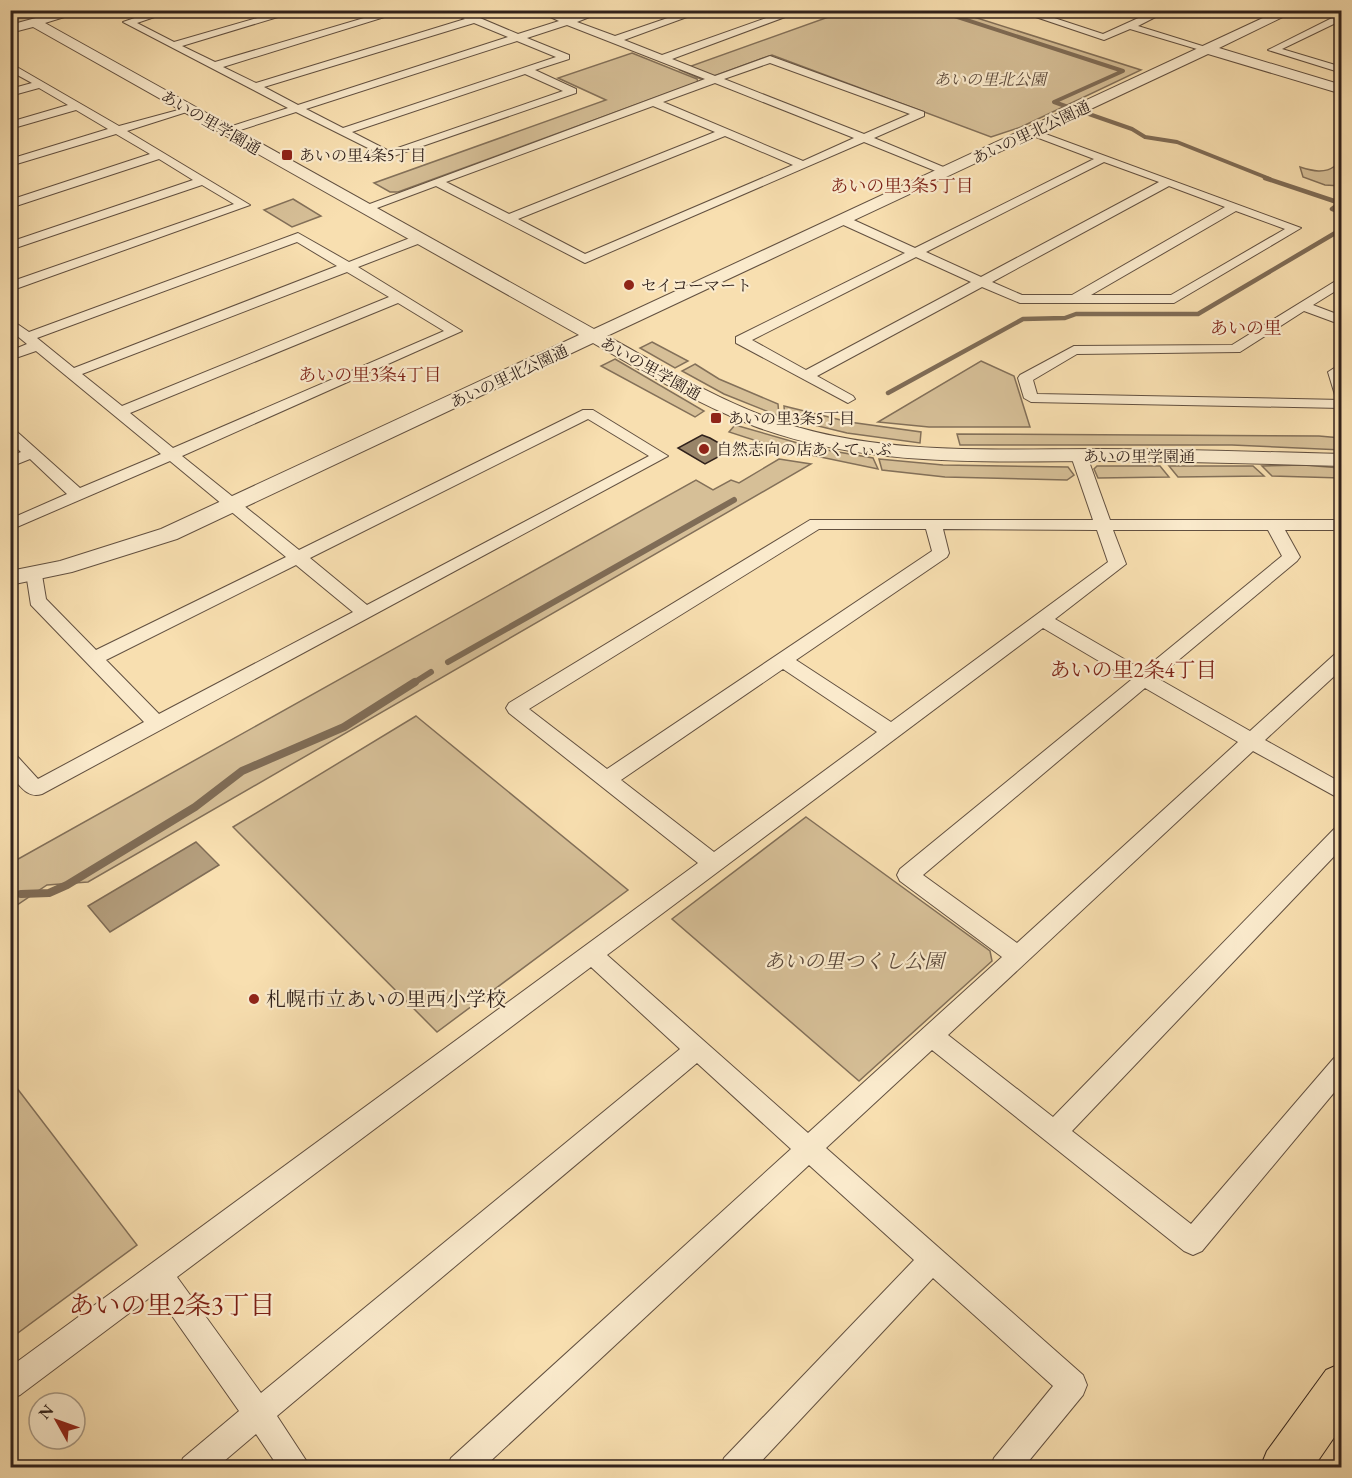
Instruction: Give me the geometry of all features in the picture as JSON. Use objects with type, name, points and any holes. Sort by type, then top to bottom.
[{"type":"main road","points":[[1284,1467],[1341,1386]]},
{"type":"street","points":[[10,29],[81,10]]},
{"type":"street","points":[[171,10],[128,22],[388,155],[572,91],[526,70]]},
{"type":"street","points":[[173,45],[297,10]]},
{"type":"street","points":[[214,66],[403,10]]},
{"type":"street","points":[[342,132],[565,57],[451,10]]},
{"type":"street","points":[[539,10],[947,171]]},
{"type":"street","points":[[227,131],[603,10]]},
{"type":"street","points":[[614,40],[702,10]]},
{"type":"street","points":[[661,59],[800,10]]},
{"type":"street","points":[[1019,10],[1104,37],[1165,10]]},
{"type":"street","name":"あいの里北公園通","points":[[10,578],[64,567],[169,534],[1291,10]]},
{"type":"street","points":[[1338,66],[1273,50],[1341,17]]},
{"type":"street","points":[[254,87],[473,20]]},
{"type":"street","name":"あいの里学園通","points":[[35,23],[723,407],[814,437],[867,448],[924,456],[1341,460]]},
{"type":"street","points":[[1130,26],[1341,90]]},
{"type":"street","points":[[365,208],[770,59],[920,114],[585,260],[437,182]]},
{"type":"street","points":[[10,66],[244,205],[10,287]]},
{"type":"street","points":[[10,93],[41,84]]},
{"type":"street","points":[[653,102],[803,165]]},
{"type":"street","points":[[10,126],[78,106]]},
{"type":"street","points":[[10,163],[189,108]]},
{"type":"street","points":[[508,219],[725,132]]},
{"type":"street","points":[[843,220],[1020,298],[1074,299],[1174,299],[1295,228],[1032,132]]},
{"type":"street","points":[[10,204],[160,155]]},
{"type":"street","points":[[848,399],[741,340],[1104,158]]},
{"type":"street","points":[[10,246],[204,180]]},
{"type":"street","points":[[806,376],[1168,182]]},
{"type":"street","points":[[1074,299],[1235,206]]},
{"type":"street","points":[[10,356],[33,341],[298,237],[454,331],[10,525]]},
{"type":"street","points":[[73,373],[419,239]]},
{"type":"street","points":[[1341,281],[1235,349],[1074,350],[1025,378],[1031,398],[1341,404]]},
{"type":"street","points":[[121,412],[398,298]]},
{"type":"street","points":[[1303,306],[1341,321]]},
{"type":"street","points":[[10,323],[174,454],[366,613]]},
{"type":"street","points":[[1341,367],[1335,372],[1341,395]]},
{"type":"street","points":[[10,761],[35,789],[660,456],[588,413],[94,659]]},
{"type":"street","points":[[10,433],[78,495]]},
{"type":"street","points":[[10,462],[32,453]]},
{"type":"street","points":[[10,1385],[1117,564],[1079,456]]},
{"type":"street","points":[[713,863],[516,708],[816,524],[1341,525]]},
{"type":"street","points":[[607,779],[941,553],[933,525]]},
{"type":"street","points":[[1017,956],[908,875],[1146,680],[1291,557],[1274,525]]},
{"type":"street","points":[[35,573],[38,601],[157,724]]},
{"type":"street","points":[[1042,620],[1341,793]]},
{"type":"street","points":[[461,1467],[1341,658]]},
{"type":"street","points":[[783,660],[890,731]]},
{"type":"street","points":[[1055,1132],[1341,834]]},
{"type":"street","points":[[591,954],[1073,1385],[1004,1467]]},
{"type":"street","points":[[931,1035],[1193,1242],[1341,1065]]},
{"type":"street","points":[[193,1467],[697,1049]]},
{"type":"street","points":[[734,1467],[932,1260]]},
{"type":"street","points":[[159,1275],[297,1467]]},
{"type":"green space","name":"あいの里北公園","points":[[848,10],[955,11],[1141,70],[1021,127],[991,137],[772,55],[703,80],[680,70]]},
{"type":"green space","points":[[26,11],[69,11],[11,25],[10,14]]},
{"type":"green space","points":[[632,53],[697,79],[698,82],[398,192],[390,192],[374,183],[606,100],[558,78]]},
{"type":"green space","points":[[1335,166],[1341,168],[1341,186],[1325,185],[1303,177],[1300,167],[1323,171]]},
{"type":"green space","points":[[293,199],[321,216],[292,227],[264,210]]},
{"type":"green space","points":[[652,342],[688,361],[675,368],[640,348]]},
{"type":"green space","points":[[615,359],[704,411],[695,417],[601,366]]},
{"type":"green space","points":[[981,361],[1014,376],[1030,427],[929,427],[878,422]]},
{"type":"green space","points":[[695,364],[719,379],[778,404],[779,416],[724,394],[682,371]]},
{"type":"green space","points":[[784,406],[849,422],[921,432],[920,443],[847,433],[785,418]]},
{"type":"green space","points":[[735,425],[815,448],[873,458],[878,469],[782,449],[729,432]]},
{"type":"green space","points":[[957,434],[1319,436],[1341,438],[1342,450],[1232,445],[960,445]]},
{"type":"green space","points":[[779,459],[811,464],[88,882],[47,885],[11,909],[11,863],[696,480],[713,490],[731,480],[739,483]]},
{"type":"green space","points":[[879,459],[943,465],[1068,467],[1074,475],[1067,480],[945,477],[882,470]]},
{"type":"green space","points":[[1303,465],[1341,468],[1341,478],[1272,476],[1262,466]]},
{"type":"green space","points":[[1097,466],[1160,466],[1169,477],[1098,478],[1094,469]]},
{"type":"green space","points":[[1169,466],[1253,466],[1264,476],[1178,477]]},
{"type":"green space","points":[[416,716],[628,890],[437,1032],[233,827]]},
{"type":"green space","name":"あいの里つくし公園","points":[[806,817],[990,951],[992,961],[859,1081],[672,919]]},
{"type":"green space","points":[[10,1079],[137,1245],[11,1338],[10,1338]]},
{"type":"shaded area","points":[[196,842],[219,865],[110,932],[88,906]]},
{"type":"building","name":"自然志向の店あくてぃぶ","points":[[702,435],[731,450],[705,464],[678,448]]},
{"type":"waterway","points":[[936,10],[1123,71],[1054,102],[1068,107]]},
{"type":"waterway","points":[[1086,113],[1132,129],[1145,137],[1177,142],[1270,179]]},
{"type":"waterway","points":[[1265,178],[1340,203],[1332,209],[1342,213]]},
{"type":"waterway","points":[[888,393],[1023,319],[1065,318],[1076,314],[1198,314],[1342,229]]},
{"type":"waterway","points":[[448,662],[734,500]]},
{"type":"waterway","points":[[412,684],[431,672]]},
{"type":"waterway","points":[[21,894],[49,893],[67,885],[195,807],[242,771],[344,727],[415,682]]},
{"type":"place","name":"あいの里4条5丁目","points":[[287,155]]},
{"type":"place","name":"セイコーマート","points":[[629,285]]},
{"type":"place","name":"あいの里3条5丁目","points":[[716,418]]},
{"type":"place","name":"自然志向の店あくてぃぶ","points":[[704,449]]},
{"type":"place","name":"札幌市立あいの里西小学校","points":[[254,999]]},
{"type":"district","name":"あいの里3条5丁目","points":[[902,186]]},
{"type":"district","name":"あいの里","points":[[1246,328]]},
{"type":"district","name":"あいの里3条4丁目","points":[[370,375]]},
{"type":"district","name":"あいの里2条4丁目","points":[[1133,670]]},
{"type":"district","name":"あいの里2条3丁目","points":[[172,1305]]}]
